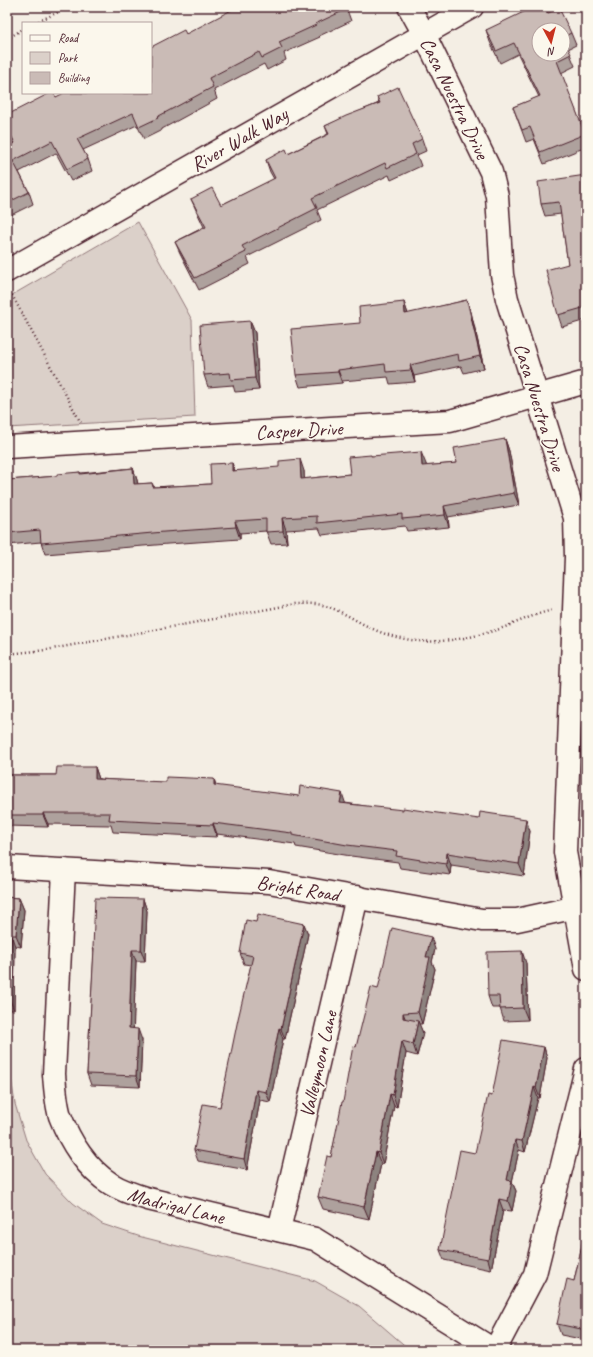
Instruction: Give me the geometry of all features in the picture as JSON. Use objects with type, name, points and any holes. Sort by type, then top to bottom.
[{"type":"street","name":"Casa Nuestra Drive","points":[[409,7],[424,34],[491,172],[497,196],[502,275],[507,300],[575,518],[576,557],[565,852],[580,906],[586,969]]},
{"type":"street","name":"River Walk Way","points":[[7,271],[472,7]]},
{"type":"street","name":"Casper Drive","points":[[7,447],[450,420],[586,382]]},
{"type":"street","name":"Bright Road","points":[[7,867],[269,882],[482,920],[517,920],[580,906]]},
{"type":"street","name":"Madrigal Lane","points":[[64,870],[54,1074],[56,1096],[60,1115],[76,1148],[93,1170],[110,1184],[148,1199],[314,1239],[494,1350]]},
{"type":"street","name":"Valleymoon Lane","points":[[279,1230],[357,897]]},
{"type":"street","points":[[494,1350],[535,1274],[586,1069]]},
{"type":"path","points":[[37,22],[69,7]]},
{"type":"path","points":[[7,39],[22,30]]},
{"type":"path","points":[[12,295],[81,424]]},
{"type":"path","points":[[7,654],[46,650],[295,604],[311,603],[323,605],[339,611],[370,628],[396,637],[419,641],[441,641],[474,636],[494,631],[544,612],[554,610]]},
{"type":"green space","points":[[138,222],[192,320],[195,417],[7,428],[7,298]]},
{"type":"green space","points":[[7,1051],[15,1104],[26,1140],[45,1174],[73,1203],[102,1224],[138,1236],[315,1281],[359,1306],[410,1350],[7,1350]]},
{"type":"building","points":[[237,7],[346,7],[347,9],[279,42],[282,48],[262,58],[259,52],[209,78],[213,87],[157,117],[158,118],[139,127],[133,113],[77,139],[88,159],[67,169],[52,141],[13,161],[29,192],[7,203],[7,147],[15,143],[7,128],[7,115],[48,94],[54,94],[56,97],[62,94],[152,94],[152,46],[184,30],[186,34]]},
{"type":"building","points":[[534,7],[545,7],[548,13],[559,8],[566,22],[531,22],[531,62],[557,62],[585,134],[540,152],[530,127],[522,130],[513,107],[540,96],[514,43],[496,51],[486,30]]},
{"type":"building","points":[[398,87],[422,139],[412,144],[416,154],[387,168],[385,163],[312,198],[317,208],[242,246],[246,252],[195,278],[175,242],[206,227],[191,199],[212,188],[221,205],[275,178],[266,160],[286,149],[288,154],[329,134],[325,126],[380,103],[377,97]]},
{"type":"building","points":[[586,175],[586,307],[558,315],[546,270],[568,264],[559,202],[541,204],[538,182]]},
{"type":"building","points":[[467,300],[480,356],[459,361],[458,354],[410,365],[411,370],[386,372],[385,364],[338,370],[338,372],[296,375],[291,329],[360,323],[359,307],[404,302],[405,314]]},
{"type":"building","points":[[250,321],[255,378],[231,380],[230,373],[204,375],[200,325]]},
{"type":"building","points":[[505,439],[514,493],[444,506],[445,515],[402,519],[402,514],[317,523],[317,516],[282,518],[283,531],[266,532],[266,519],[235,521],[236,527],[41,543],[40,530],[7,533],[7,477],[8,480],[57,476],[57,474],[80,472],[80,474],[133,468],[134,484],[152,483],[153,487],[211,484],[210,464],[232,463],[232,471],[279,467],[279,461],[300,459],[301,479],[350,474],[348,457],[421,452],[422,466],[457,463],[454,448]]},
{"type":"building","points":[[57,767],[95,767],[95,779],[166,782],[166,777],[214,779],[214,785],[299,796],[300,786],[342,793],[340,803],[403,810],[403,808],[479,819],[480,812],[526,819],[519,864],[447,853],[446,864],[396,856],[397,851],[347,845],[292,835],[292,833],[213,823],[213,825],[109,820],[110,813],[43,813],[43,815],[7,815],[7,775],[56,775]]},
{"type":"building","points":[[7,897],[19,898],[16,935],[11,935],[9,998],[7,998]]},
{"type":"building","points":[[95,898],[143,899],[141,950],[132,950],[129,1028],[138,1029],[136,1076],[87,1074],[94,948]]},
{"type":"building","points":[[258,914],[304,924],[281,1029],[279,1028],[266,1092],[256,1090],[244,1159],[194,1150],[203,1104],[220,1107],[238,1019],[253,956],[240,953],[246,920],[256,922]]},
{"type":"building","points":[[392,928],[431,937],[426,957],[430,957],[418,1012],[403,1013],[403,1018],[418,1021],[413,1044],[402,1041],[393,1095],[390,1094],[379,1153],[376,1152],[364,1207],[318,1197],[327,1156],[331,1157],[353,1046],[356,1047],[371,987],[378,989]]},
{"type":"building","points":[[522,951],[523,1008],[500,1009],[499,996],[488,996],[487,952]]},
{"type":"building","points":[[503,1040],[544,1047],[536,1088],[534,1087],[522,1141],[515,1140],[507,1180],[512,1181],[508,1201],[499,1199],[488,1259],[440,1250],[460,1150],[475,1153],[488,1095],[492,1096]]},
{"type":"building","points":[[586,1227],[586,1330],[557,1324],[567,1279],[574,1281]]}]
